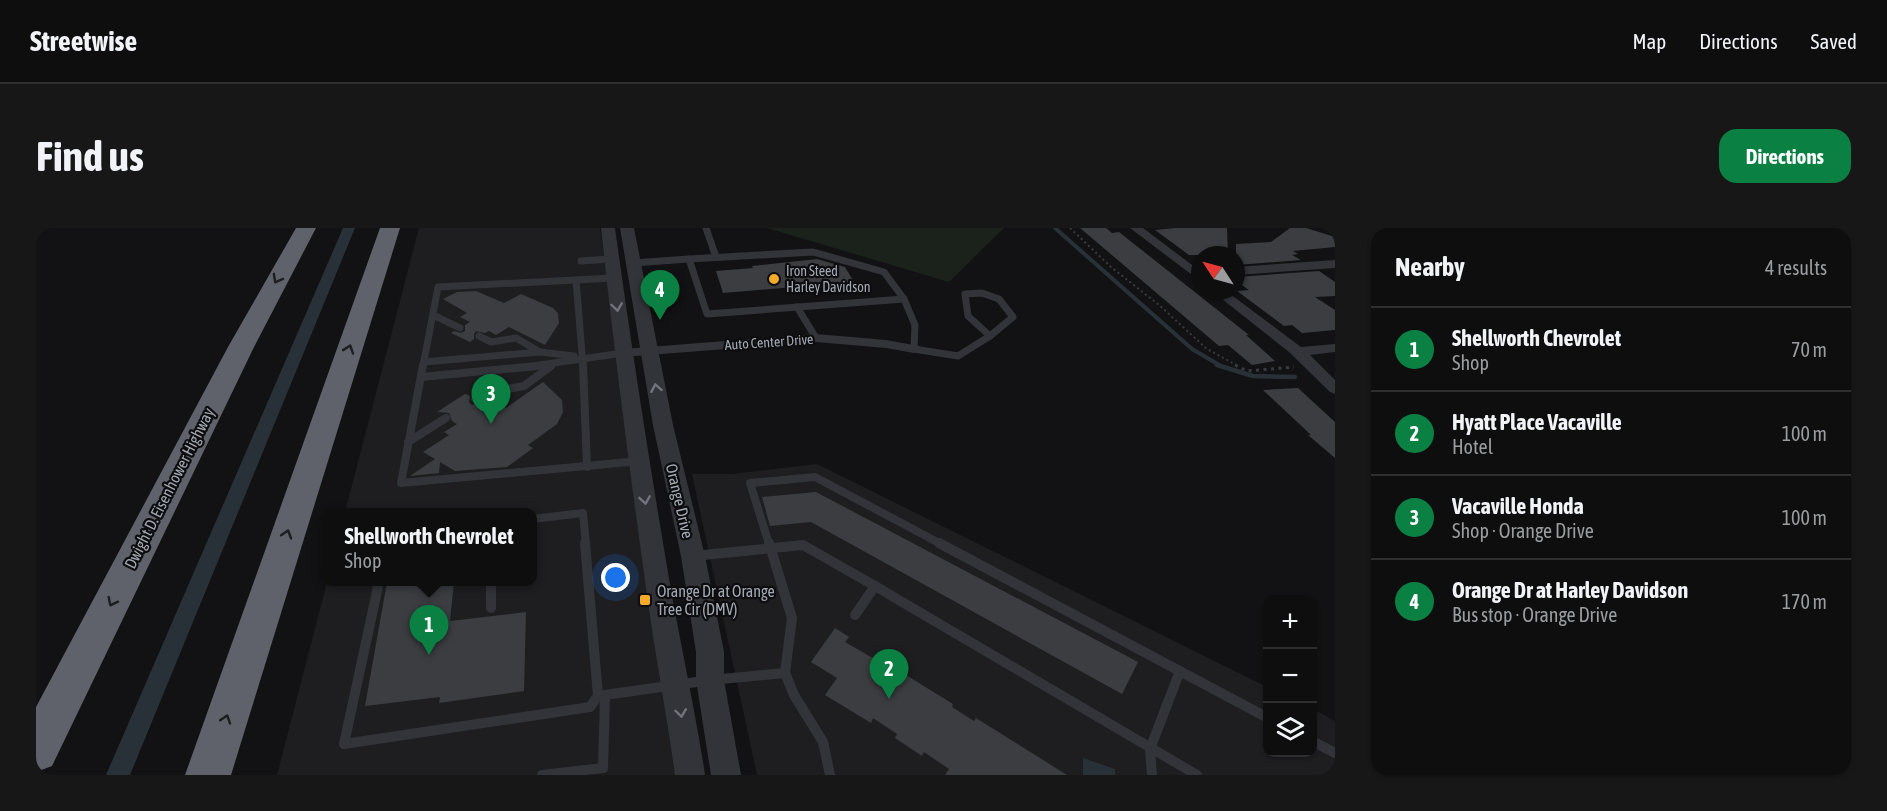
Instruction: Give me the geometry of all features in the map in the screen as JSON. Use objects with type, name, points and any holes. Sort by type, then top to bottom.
[{"type":"highway","name":"Dwight D. Eisenhower Highway","points":[[36,751],[264,304],[306,228]]},
{"type":"highway","points":[[208,775],[390,228]]},
{"type":"street","name":"Orange Drive","points":[[608,228],[623,353],[660,598],[677,686],[690,775]]},
{"type":"street","name":"Orange Drive","points":[[627,228],[663,425],[693,556],[710,652],[710,680],[726,775]]},
{"type":"street","points":[[1136,228],[1191,269]]},
{"type":"street","points":[[1245,270],[1335,264]]},
{"type":"street","points":[[1229,300],[1298,359],[1317,368],[1335,389]]},
{"type":"street","name":"Auto Center Drive","points":[[623,353],[816,338],[886,344],[914,349]]},
{"type":"street","points":[[1298,359],[1335,348]]},
{"type":"lane","points":[[706,228],[716,257]]},
{"type":"lane","points":[[633,263],[813,252],[884,272],[904,299],[915,325],[914,349],[958,356],[990,336],[1013,317],[1003,301],[983,290],[965,294],[968,316],[990,336]]},
{"type":"lane","points":[[689,259],[707,314],[904,299]]},
{"type":"lane","points":[[581,261],[611,268]]},
{"type":"lane","points":[[611,268],[576,280],[438,287],[401,483],[640,461]]},
{"type":"lane","points":[[576,280],[583,357],[587,467]]},
{"type":"lane","points":[[797,307],[816,338]]},
{"type":"lane","points":[[433,315],[460,328]]},
{"type":"lane","points":[[479,336],[491,342],[516,338],[540,352]]},
{"type":"lane","points":[[424,362],[540,352],[583,357]]},
{"type":"lane","points":[[421,377],[553,364],[583,357],[623,353]]},
{"type":"lane","points":[[476,399],[485,393],[524,386],[553,364]]},
{"type":"lane","points":[[408,442],[446,418]]},
{"type":"lane","points":[[830,775],[823,742],[794,695],[785,673],[792,618],[750,483],[815,477],[1263,715]]},
{"type":"lane","points":[[537,518],[583,513],[602,696],[603,768],[542,775]]},
{"type":"lane","points":[[693,556],[803,545],[1197,775]]},
{"type":"lane","points":[[378,586],[344,744],[590,707],[602,696],[710,680],[785,673]]},
{"type":"lane","points":[[491,586],[491,608]]},
{"type":"lane","points":[[855,615],[875,586]]},
{"type":"lane","points":[[1152,775],[1150,749],[1180,671]]},
{"type":"lane","points":[[1317,744],[1335,753]]},
{"type":"path","points":[[1070,228],[1111,267],[1159,305],[1198,342],[1237,368],[1251,372],[1298,359]]},
{"type":"shaded area","points":[[419,228],[600,228],[676,775],[277,775],[326,586],[537,586],[537,508],[346,508]]},
{"type":"shaded area","points":[[767,228],[1004,228],[949,282]]},
{"type":"shaded area","points":[[817,464],[1263,685],[1263,757],[1317,757],[1317,711],[1335,721],[1335,775],[757,775],[692,474],[733,474]]},
{"type":"shaded area","points":[[1083,758],[1115,769],[1115,775],[1083,775]]},
{"type":"building","points":[[1080,228],[1106,228],[1112,233],[1119,232],[1191,289],[1191,300],[1205,300],[1249,335],[1246,335],[1275,361],[1252,365],[1228,345],[1219,346]]},
{"type":"building","points":[[1227,228],[1228,246],[1191,246],[1191,255],[1189,255],[1155,230]]},
{"type":"building","points":[[1290,228],[1306,228],[1335,237],[1335,247],[1293,251],[1298,254],[1292,255],[1301,260],[1245,264],[1245,246],[1236,246],[1236,244],[1271,242]]},
{"type":"building","points":[[817,259],[845,267],[854,282],[723,293],[716,271],[753,268],[752,266]]},
{"type":"building","points":[[1319,271],[1335,282],[1335,296],[1315,297],[1335,310],[1335,330],[1302,333],[1292,325],[1284,326],[1245,297],[1245,290],[1249,290],[1245,287],[1245,276]]},
{"type":"building","points":[[476,291],[504,303],[521,294],[553,308],[558,313],[559,323],[545,345],[509,327],[496,335],[489,331],[485,333],[476,331],[474,339],[470,342],[451,333],[465,331],[465,325],[470,322],[460,317],[467,313],[443,299],[457,292]]},
{"type":"building","points":[[543,382],[562,400],[563,412],[557,424],[528,445],[533,448],[507,467],[455,471],[440,462],[439,473],[410,476],[435,459],[423,452],[449,435],[444,432],[457,424],[452,421],[449,413],[437,412],[465,394],[470,396],[469,402],[472,405],[482,402],[486,405],[492,401],[506,408]]},
{"type":"building","points":[[1298,388],[1335,422],[1335,458],[1308,435],[1311,435],[1263,390]]},
{"type":"building","points":[[816,492],[1138,662],[1122,694],[811,522],[770,526],[762,497]]},
{"type":"building","points":[[386,586],[454,586],[450,621],[526,612],[524,691],[439,703],[440,697],[365,706]]},
{"type":"building","points":[[835,628],[849,637],[845,642],[878,661],[880,659],[953,704],[952,707],[974,721],[976,718],[1067,775],[945,775],[949,769],[924,752],[922,756],[895,738],[897,734],[873,718],[871,723],[825,695],[837,678],[811,662]]},
{"type":"waterway","points":[[118,775],[349,228]]},
{"type":"waterway","points":[[1055,228],[1192,349],[1221,366]]},
{"type":"waterway","points":[[1217,365],[1253,376],[1295,377]]},
{"type":"place","name":"Iron Steed Harley Davidson","points":[[774,279]]},
{"type":"place","name":"Orange Dr at Harley Davidson","points":[[660,320]]},
{"type":"place","name":"Vacaville Honda","points":[[491,424]]},
{"type":"place","name":"Orange Dr at Orange Tree Cir (DMV)","points":[[645,600]]},
{"type":"place","name":"Shellworth Chevrolet","points":[[429,655]]},
{"type":"place","name":"Hyatt Place Vacaville","points":[[889,699]]}]
